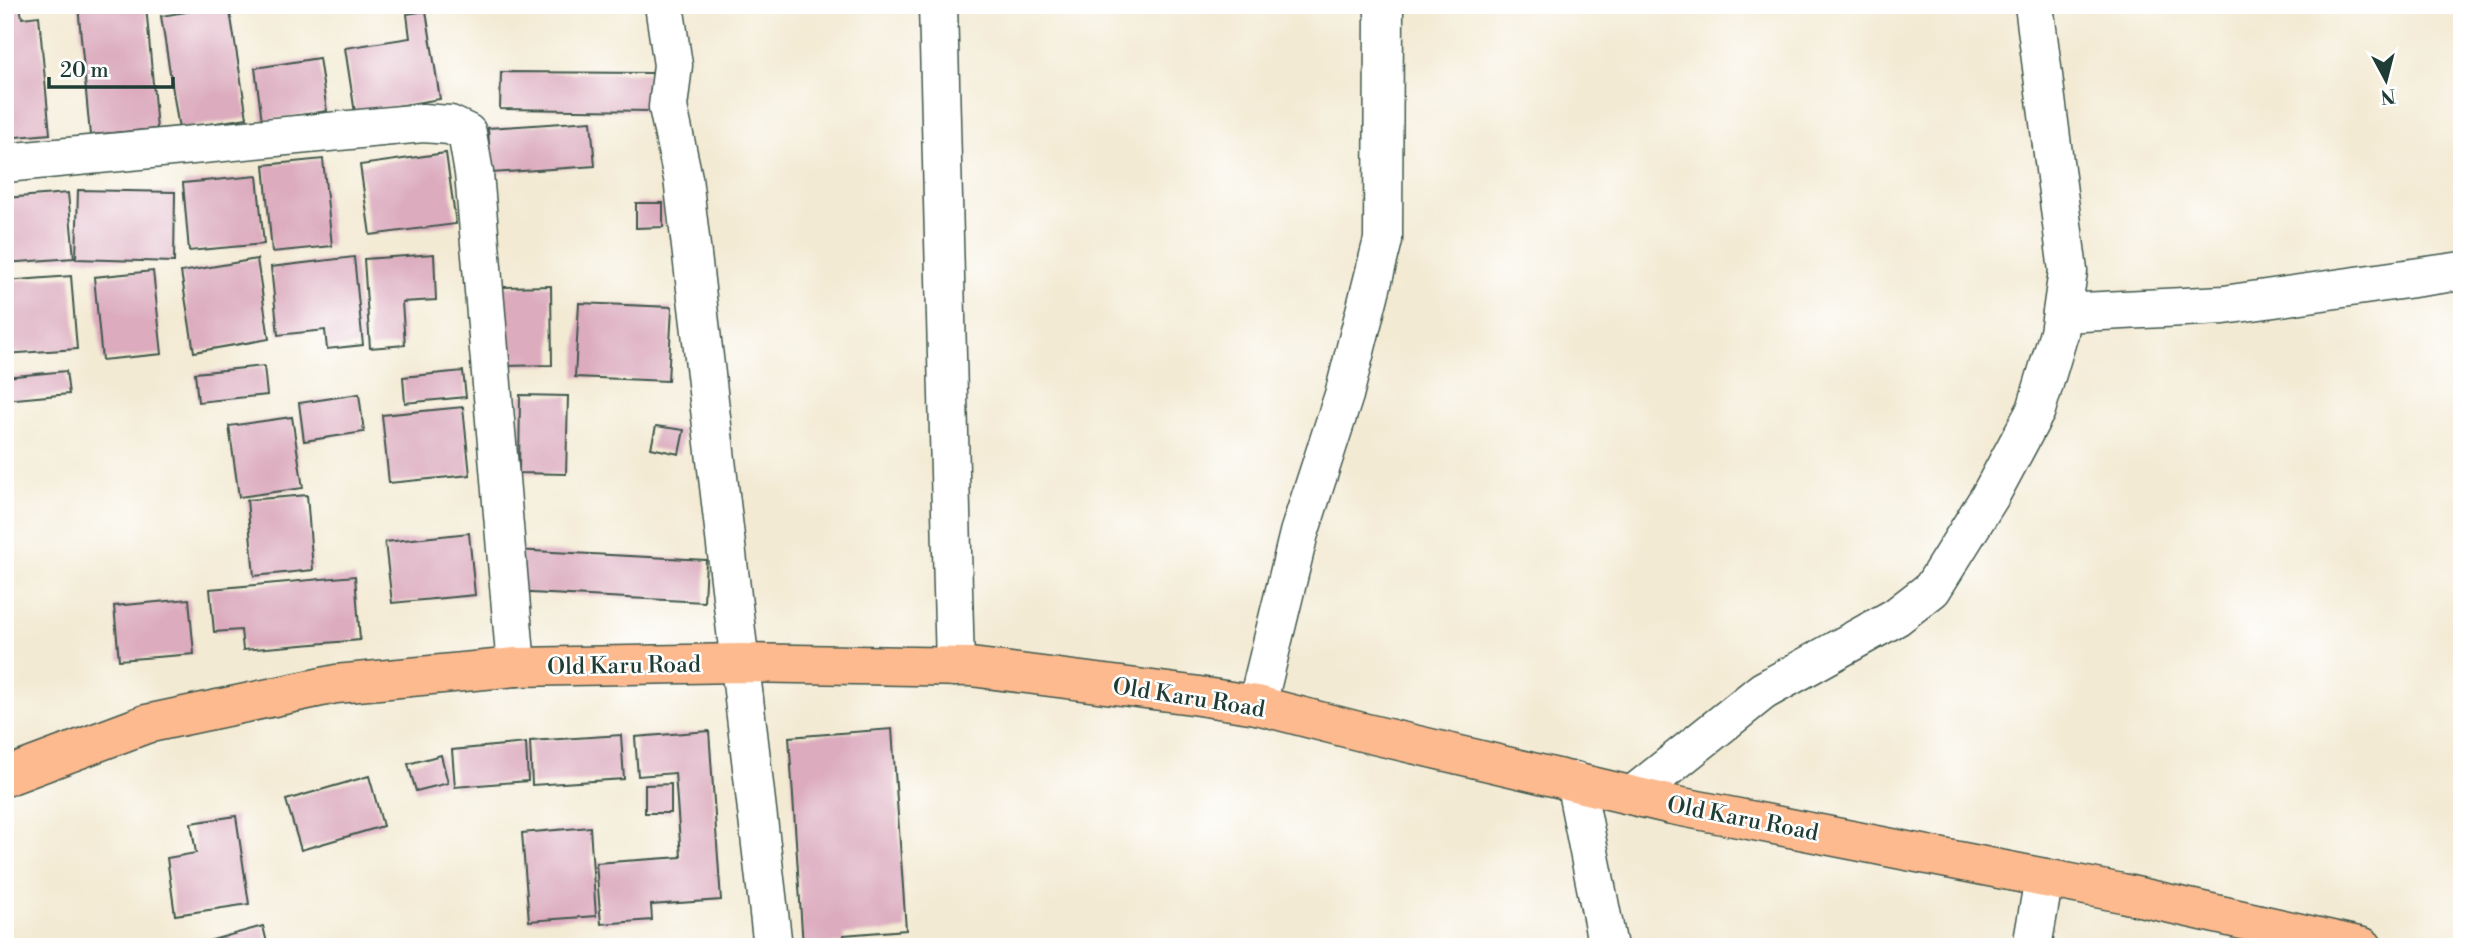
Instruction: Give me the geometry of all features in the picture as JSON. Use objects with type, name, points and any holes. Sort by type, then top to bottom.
[{"type":"main road","name":"Old Karu Road","points":[[5,776],[146,724],[336,684],[516,667],[741,663],[955,667],[1257,705],[1633,795],[2044,878],[2363,947]]},
{"type":"street","points":[[664,5],[673,65],[668,107],[683,178],[773,947]]},
{"type":"street","points":[[938,5],[955,667]]},
{"type":"street","points":[[1257,705],[1299,533],[1344,395],[1382,240],[1384,5]]},
{"type":"street","points":[[1633,795],[1763,691],[1896,617],[1932,589],[1990,496],[2036,410],[2059,332],[2068,271],[2034,5]]},
{"type":"street","points":[[5,163],[423,124],[450,125],[467,133],[474,173],[516,667]]},
{"type":"street","points":[[2062,313],[2224,305],[2462,271]]},
{"type":"street","points":[[1575,780],[1608,947]]},
{"type":"street","points":[[2032,947],[2044,878]]},
{"type":"building","points":[[5,5],[20,5],[22,18],[39,16],[50,134],[5,138]]},
{"type":"building","points":[[78,5],[146,5],[157,129],[90,135]]},
{"type":"building","points":[[229,5],[247,118],[179,129],[161,16]]},
{"type":"building","points":[[426,11],[440,99],[355,113],[345,48],[410,38],[407,14]]},
{"type":"building","points":[[319,58],[327,111],[262,121],[255,68]]},
{"type":"building","points":[[501,72],[652,73],[652,111],[500,109]]},
{"type":"building","points":[[591,121],[595,166],[491,173],[488,128]]},
{"type":"building","points":[[446,153],[456,224],[370,235],[360,165]]},
{"type":"building","points":[[323,159],[332,246],[272,252],[264,165]]},
{"type":"building","points":[[257,176],[264,244],[189,251],[183,183]]},
{"type":"building","points":[[78,190],[175,192],[174,262],[76,259]]},
{"type":"building","points":[[68,193],[74,258],[5,263],[5,198]]},
{"type":"building","points":[[636,203],[663,203],[663,227],[636,228]]},
{"type":"building","points":[[434,254],[436,300],[402,302],[405,345],[370,348],[364,259]]},
{"type":"building","points":[[354,257],[363,345],[327,349],[325,330],[278,335],[271,267]]},
{"type":"building","points":[[257,259],[269,339],[194,352],[181,272]]},
{"type":"building","points":[[153,271],[162,354],[102,360],[94,277]]},
{"type":"building","points":[[71,276],[77,349],[5,354],[5,281]]},
{"type":"building","points":[[551,286],[552,365],[505,366],[503,287]]},
{"type":"building","points":[[579,303],[672,307],[668,381],[575,377]]},
{"type":"building","points":[[264,366],[267,395],[198,402],[195,373]]},
{"type":"building","points":[[66,371],[69,394],[5,400],[5,377]]},
{"type":"building","points":[[463,371],[466,397],[405,403],[403,377]]},
{"type":"building","points":[[359,394],[364,432],[304,441],[299,403]]},
{"type":"building","points":[[520,395],[568,396],[566,474],[519,473]]},
{"type":"building","points":[[463,407],[470,475],[389,483],[382,415]]},
{"type":"building","points":[[292,417],[303,488],[239,497],[229,426]]},
{"type":"building","points":[[656,426],[684,430],[679,454],[651,448]]},
{"type":"building","points":[[307,495],[313,570],[254,576],[247,500]]},
{"type":"building","points":[[469,533],[475,595],[392,603],[385,542]]},
{"type":"building","points":[[514,550],[706,560],[704,602],[512,592]]},
{"type":"building","points":[[355,576],[360,640],[243,650],[241,630],[214,632],[210,589]]},
{"type":"building","points":[[189,599],[194,654],[119,660],[114,606]]},
{"type":"building","points":[[892,729],[906,930],[844,935],[844,943],[803,946],[789,737]]},
{"type":"building","points":[[709,731],[721,900],[651,905],[652,920],[601,924],[596,863],[681,857],[675,773],[638,776],[635,737]]},
{"type":"building","points":[[621,735],[624,779],[532,785],[530,741]]},
{"type":"building","points":[[526,743],[528,781],[455,787],[452,750]]},
{"type":"building","points":[[441,755],[448,783],[416,791],[408,764]]},
{"type":"building","points":[[369,776],[383,826],[301,850],[286,800]]},
{"type":"building","points":[[671,784],[671,813],[645,813],[645,785]]},
{"type":"building","points":[[236,816],[249,904],[175,915],[167,858],[196,853],[191,823]]},
{"type":"building","points":[[590,827],[596,916],[529,921],[522,833]]},
{"type":"building","points":[[263,926],[268,947],[190,947],[190,946]]}]
